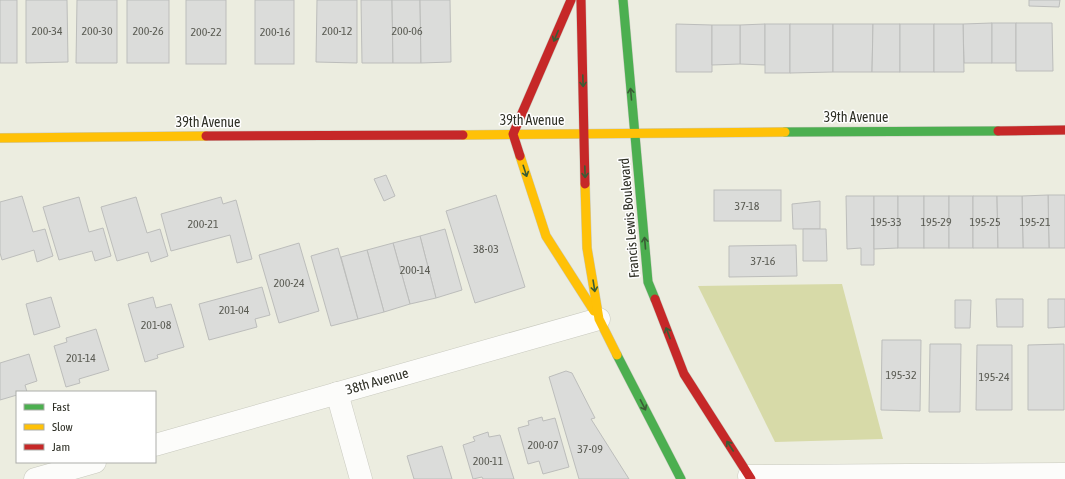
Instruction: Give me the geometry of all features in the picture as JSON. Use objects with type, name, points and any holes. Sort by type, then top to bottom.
[{"type":"main road","points":[[571,0],[513,134],[546,236],[599,319],[681,479]]},
{"type":"main road","points":[[581,0],[587,248],[599,319]]},
{"type":"main road","name":"Francis Lewis Boulevard","points":[[623,0],[648,282],[684,374],[750,477]]},
{"type":"main road","name":"39th Avenue","points":[[0,138],[1065,130]]},
{"type":"street","name":"38th Avenue","points":[[156,445],[599,319]]},
{"type":"street","points":[[337,393],[361,479]]},
{"type":"street","points":[[35,479],[91,463]]},
{"type":"street","points":[[750,477],[1065,474]]},
{"type":"green space","points":[[842,284],[883,439],[775,442],[698,286]]},
{"type":"building","points":[[0,0],[17,0],[17,63],[0,63]]},
{"type":"building","points":[[26,0],[67,0],[68,62],[26,63]]},
{"type":"building","points":[[77,0],[117,0],[117,63],[76,63]]},
{"type":"building","points":[[127,0],[169,0],[169,63],[127,63]]},
{"type":"building","points":[[186,0],[226,0],[226,64],[186,64]]},
{"type":"building","points":[[255,0],[294,0],[294,64],[255,64]]},
{"type":"building","points":[[317,0],[357,0],[357,63],[316,62]]},
{"type":"building","points":[[361,0],[392,0],[393,63],[362,63]]},
{"type":"building","points":[[392,0],[420,0],[421,63],[393,63]]},
{"type":"building","points":[[420,0],[450,0],[451,62],[421,63]]},
{"type":"building","points":[[1029,0],[1060,0],[1059,7],[1029,6]]},
{"type":"building","points":[[992,23],[992,63],[964,63],[963,24]]},
{"type":"building","points":[[992,23],[1016,23],[1016,63],[992,63]]},
{"type":"building","points":[[1016,23],[1052,23],[1053,71],[1016,71]]},
{"type":"building","points":[[676,24],[712,25],[712,72],[676,72]]},
{"type":"building","points":[[765,24],[765,65],[740,64],[740,25]]},
{"type":"building","points":[[765,24],[790,24],[790,73],[765,73]]},
{"type":"building","points":[[790,24],[833,24],[833,72],[790,73]]},
{"type":"building","points":[[833,24],[873,24],[872,72],[833,72]]},
{"type":"building","points":[[873,24],[900,24],[900,72],[872,72]]},
{"type":"building","points":[[900,24],[934,24],[934,72],[900,72]]},
{"type":"building","points":[[934,24],[963,24],[964,72],[934,72]]},
{"type":"building","points":[[712,25],[740,25],[740,64],[712,65]]},
{"type":"building","points":[[386,175],[395,196],[384,201],[374,179]]},
{"type":"building","points":[[714,190],[781,190],[781,221],[714,221]]},
{"type":"building","points":[[496,195],[525,287],[475,303],[446,211]]},
{"type":"building","points":[[1048,195],[1065,195],[1065,248],[1049,248]]},
{"type":"building","points":[[1048,195],[1049,248],[1023,248],[1022,196]]},
{"type":"building","points":[[22,196],[33,232],[45,229],[53,256],[37,262],[34,250],[2,260],[0,253],[0,202]]},
{"type":"building","points":[[846,196],[874,196],[874,265],[861,265],[861,248],[847,249]]},
{"type":"building","points":[[874,196],[898,196],[898,248],[874,249]]},
{"type":"building","points":[[898,196],[924,196],[924,248],[898,248]]},
{"type":"building","points":[[924,196],[949,196],[949,248],[924,248]]},
{"type":"building","points":[[949,196],[973,196],[973,248],[949,248]]},
{"type":"building","points":[[973,196],[997,196],[998,248],[973,248]]},
{"type":"building","points":[[997,196],[1022,196],[1023,248],[998,248]]},
{"type":"building","points":[[79,197],[89,232],[103,228],[111,256],[95,261],[92,251],[59,260],[43,207]]},
{"type":"building","points":[[136,197],[147,233],[160,229],[168,256],[151,262],[148,252],[117,261],[101,207]]},
{"type":"building","points":[[221,197],[223,204],[236,200],[252,259],[237,263],[230,235],[171,251],[161,214]]},
{"type":"building","points":[[820,201],[820,229],[793,229],[792,204]]},
{"type":"building","points":[[445,229],[462,290],[436,298],[420,236]]},
{"type":"building","points":[[803,229],[826,229],[827,261],[803,261]]},
{"type":"building","points":[[420,236],[436,298],[410,304],[393,243]]},
{"type":"building","points":[[299,243],[319,311],[279,323],[259,255]]},
{"type":"building","points":[[393,243],[410,304],[384,312],[367,250]]},
{"type":"building","points":[[796,245],[797,276],[729,277],[729,246]]},
{"type":"building","points":[[338,248],[358,319],[331,326],[311,256]]},
{"type":"building","points":[[367,250],[384,312],[358,319],[341,257]]},
{"type":"building","points":[[262,287],[270,315],[255,319],[257,327],[209,340],[199,304]]},
{"type":"building","points":[[51,297],[60,327],[34,335],[26,304]]},
{"type":"building","points":[[153,297],[156,308],[171,304],[184,347],[157,355],[158,358],[145,362],[128,304]]},
{"type":"building","points":[[996,299],[1023,299],[1023,327],[997,327]]},
{"type":"building","points":[[1048,299],[1065,299],[1065,327],[1048,328]]},
{"type":"building","points":[[955,300],[971,300],[970,328],[955,328]]},
{"type":"building","points":[[96,329],[109,370],[79,379],[80,383],[66,387],[54,346],[67,342],[66,338]]},
{"type":"building","points":[[882,340],[921,340],[920,411],[881,410]]},
{"type":"building","points":[[930,344],[961,344],[960,412],[929,412]]},
{"type":"building","points":[[1064,344],[1064,410],[1028,410],[1028,345]]},
{"type":"building","points":[[977,345],[1012,345],[1012,410],[976,410]]},
{"type":"building","points":[[29,354],[37,381],[25,385],[27,391],[16,391],[16,395],[0,400],[0,363]]},
{"type":"building","points":[[566,371],[572,373],[595,418],[591,419],[629,479],[579,479],[549,377]]},
{"type":"building","points":[[542,417],[543,421],[555,418],[569,467],[543,474],[539,461],[528,464],[518,428],[529,425],[528,421]]},
{"type":"building","points":[[488,432],[489,437],[500,435],[514,479],[483,479],[482,477],[473,479],[463,445],[475,441],[473,437]]},
{"type":"building","points":[[442,446],[452,479],[414,479],[407,456]]},
{"type":"traffic: fast","points":[[623,0],[648,282],[655,299]]},
{"type":"traffic: fast","points":[[785,132],[998,131]]},
{"type":"traffic: fast","points":[[617,355],[681,479]]},
{"type":"traffic: slow","points":[[463,135],[785,132]]},
{"type":"traffic: slow","points":[[0,138],[206,136]]},
{"type":"traffic: slow","points":[[520,156],[546,236],[594,311]]},
{"type":"traffic: slow","points":[[585,184],[587,248],[599,319],[617,355]]},
{"type":"traffic: jam","points":[[520,156],[513,134],[571,0]]},
{"type":"traffic: jam","points":[[581,0],[585,184]]},
{"type":"traffic: jam","points":[[998,131],[1065,130]]},
{"type":"traffic: jam","points":[[206,136],[463,135]]},
{"type":"traffic: jam","points":[[655,299],[684,374],[751,479]]}]
